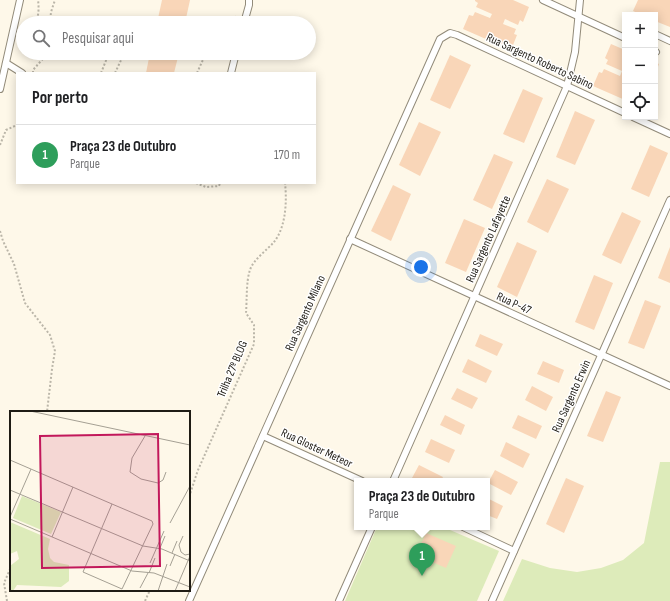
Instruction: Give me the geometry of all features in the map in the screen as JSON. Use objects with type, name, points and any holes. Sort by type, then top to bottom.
[{"type":"lane","points":[[16,16],[20,0]]},
{"type":"lane","points":[[246,16],[249,0]]},
{"type":"lane","points":[[543,0],[622,37]]},
{"type":"lane","name":"Rua Sargento Lafayette","points":[[393,478],[567,86],[575,52],[580,0]]},
{"type":"lane","points":[[0,89],[16,18]]},
{"type":"lane","name":"Rua Sargento Roberto Sabino","points":[[444,35],[450,33],[457,35],[622,112]]},
{"type":"lane","name":"Rua Sargento Milano","points":[[189,601],[437,44],[444,35]]},
{"type":"lane","points":[[658,35],[670,41]]},
{"type":"lane","points":[[231,72],[234,60]]},
{"type":"lane","points":[[6,63],[20,72]]},
{"type":"lane","points":[[640,120],[670,134]]},
{"type":"lane","name":"Rua Sargento Erwin","points":[[492,601],[670,200]]},
{"type":"lane","name":"Rua P-47","points":[[350,239],[670,386]]},
{"type":"lane","name":"Rua Gloster Meteor","points":[[263,436],[355,478]]},
{"type":"lane","points":[[340,601],[371,530]]},
{"type":"lane","points":[[468,530],[514,551]]},
{"type":"path","points":[[38,0],[38,16]]},
{"type":"path","points":[[51,16],[55,0]]},
{"type":"path","points":[[33,72],[42,60]]},
{"type":"path","points":[[102,72],[107,60]]},
{"type":"path","points":[[115,72],[121,60]]},
{"type":"path","points":[[197,72],[203,60]]},
{"type":"path","points":[[0,145],[6,130],[16,125]]},
{"type":"path","points":[[198,184],[206,187],[218,186],[219,184]]},
{"type":"path","name":"Trilha 27º BLOG","points":[[190,494],[198,470],[254,344],[254,325],[246,313],[250,269],[260,255],[275,241],[283,224],[287,198],[285,184]]},
{"type":"path","points":[[0,231],[14,264],[25,303],[50,335],[55,351],[47,411]]},
{"type":"path","points":[[7,601],[4,583],[10,569]]},
{"type":"path","points":[[145,601],[150,591]]},
{"type":"green space","points":[[660,462],[670,462],[670,601],[503,601],[522,559],[550,568],[577,572],[601,568],[623,560],[644,543]]},
{"type":"green space","points":[[376,530],[450,530],[499,551],[477,601],[345,601]]},
{"type":"building","points":[[162,0],[190,0],[187,16],[159,16]]},
{"type":"building","points":[[475,0],[513,0],[529,7],[523,22],[520,20],[518,25],[505,19],[503,24],[516,29],[514,34],[517,35],[511,50],[463,29],[469,15],[473,16],[475,12],[490,18],[492,14],[476,7],[478,3]]},
{"type":"building","points":[[638,0],[670,0],[670,27],[658,22],[658,12],[633,11]]},
{"type":"building","points":[[611,44],[622,49],[622,71],[606,64],[608,60],[605,58]]},
{"type":"building","points":[[450,55],[471,65],[450,109],[430,100]]},
{"type":"building","points":[[149,60],[177,60],[174,72],[146,72]]},
{"type":"building","points":[[604,69],[620,76],[622,71],[622,99],[593,86],[599,72],[602,73]]},
{"type":"building","points":[[523,89],[543,98],[524,143],[503,134]]},
{"type":"building","points":[[575,111],[595,120],[575,165],[556,157]]},
{"type":"building","points":[[419,122],[441,132],[420,176],[399,165]]},
{"type":"building","points":[[650,145],[668,153],[649,197],[631,189]]},
{"type":"building","points":[[494,154],[513,162],[492,209],[473,200]]},
{"type":"building","points":[[547,179],[569,189],[548,233],[527,222]]},
{"type":"building","points":[[393,185],[411,194],[391,241],[371,231]]},
{"type":"building","points":[[622,212],[641,221],[621,264],[602,255]]},
{"type":"building","points":[[464,219],[485,228],[466,272],[445,263]]},
{"type":"building","points":[[517,242],[537,251],[517,297],[497,287]]},
{"type":"building","points":[[670,247],[670,283],[658,278]]},
{"type":"building","points":[[594,275],[613,283],[594,330],[575,322]]},
{"type":"building","points":[[645,300],[661,306],[644,349],[628,343]]},
{"type":"building","points":[[480,334],[503,344],[497,356],[475,346]]},
{"type":"building","points":[[468,359],[492,371],[486,383],[462,372]]},
{"type":"building","points":[[543,361],[564,370],[559,383],[537,374]]},
{"type":"building","points":[[532,386],[553,397],[546,411],[525,400]]},
{"type":"building","points":[[457,388],[478,398],[472,409],[451,399]]},
{"type":"building","points":[[606,391],[621,397],[603,442],[587,436]]},
{"type":"building","points":[[445,415],[465,425],[461,435],[440,425]]},
{"type":"building","points":[[518,415],[542,426],[536,439],[512,428]]},
{"type":"building","points":[[431,439],[455,450],[449,463],[425,452]]},
{"type":"building","points":[[506,442],[530,454],[523,468],[500,456]]},
{"type":"building","points":[[419,465],[443,477],[442,478],[412,478]]},
{"type":"building","points":[[495,470],[518,482],[511,495],[490,484],[490,479]]},
{"type":"building","points":[[566,478],[584,486],[564,533],[546,524]]},
{"type":"building","points":[[490,500],[503,506],[497,519],[490,516]]},
{"type":"building","points":[[426,533],[456,546],[446,568],[416,555]]},
{"type":"place","name":"Praça 23 de Outubro","points":[[422,576]]}]
